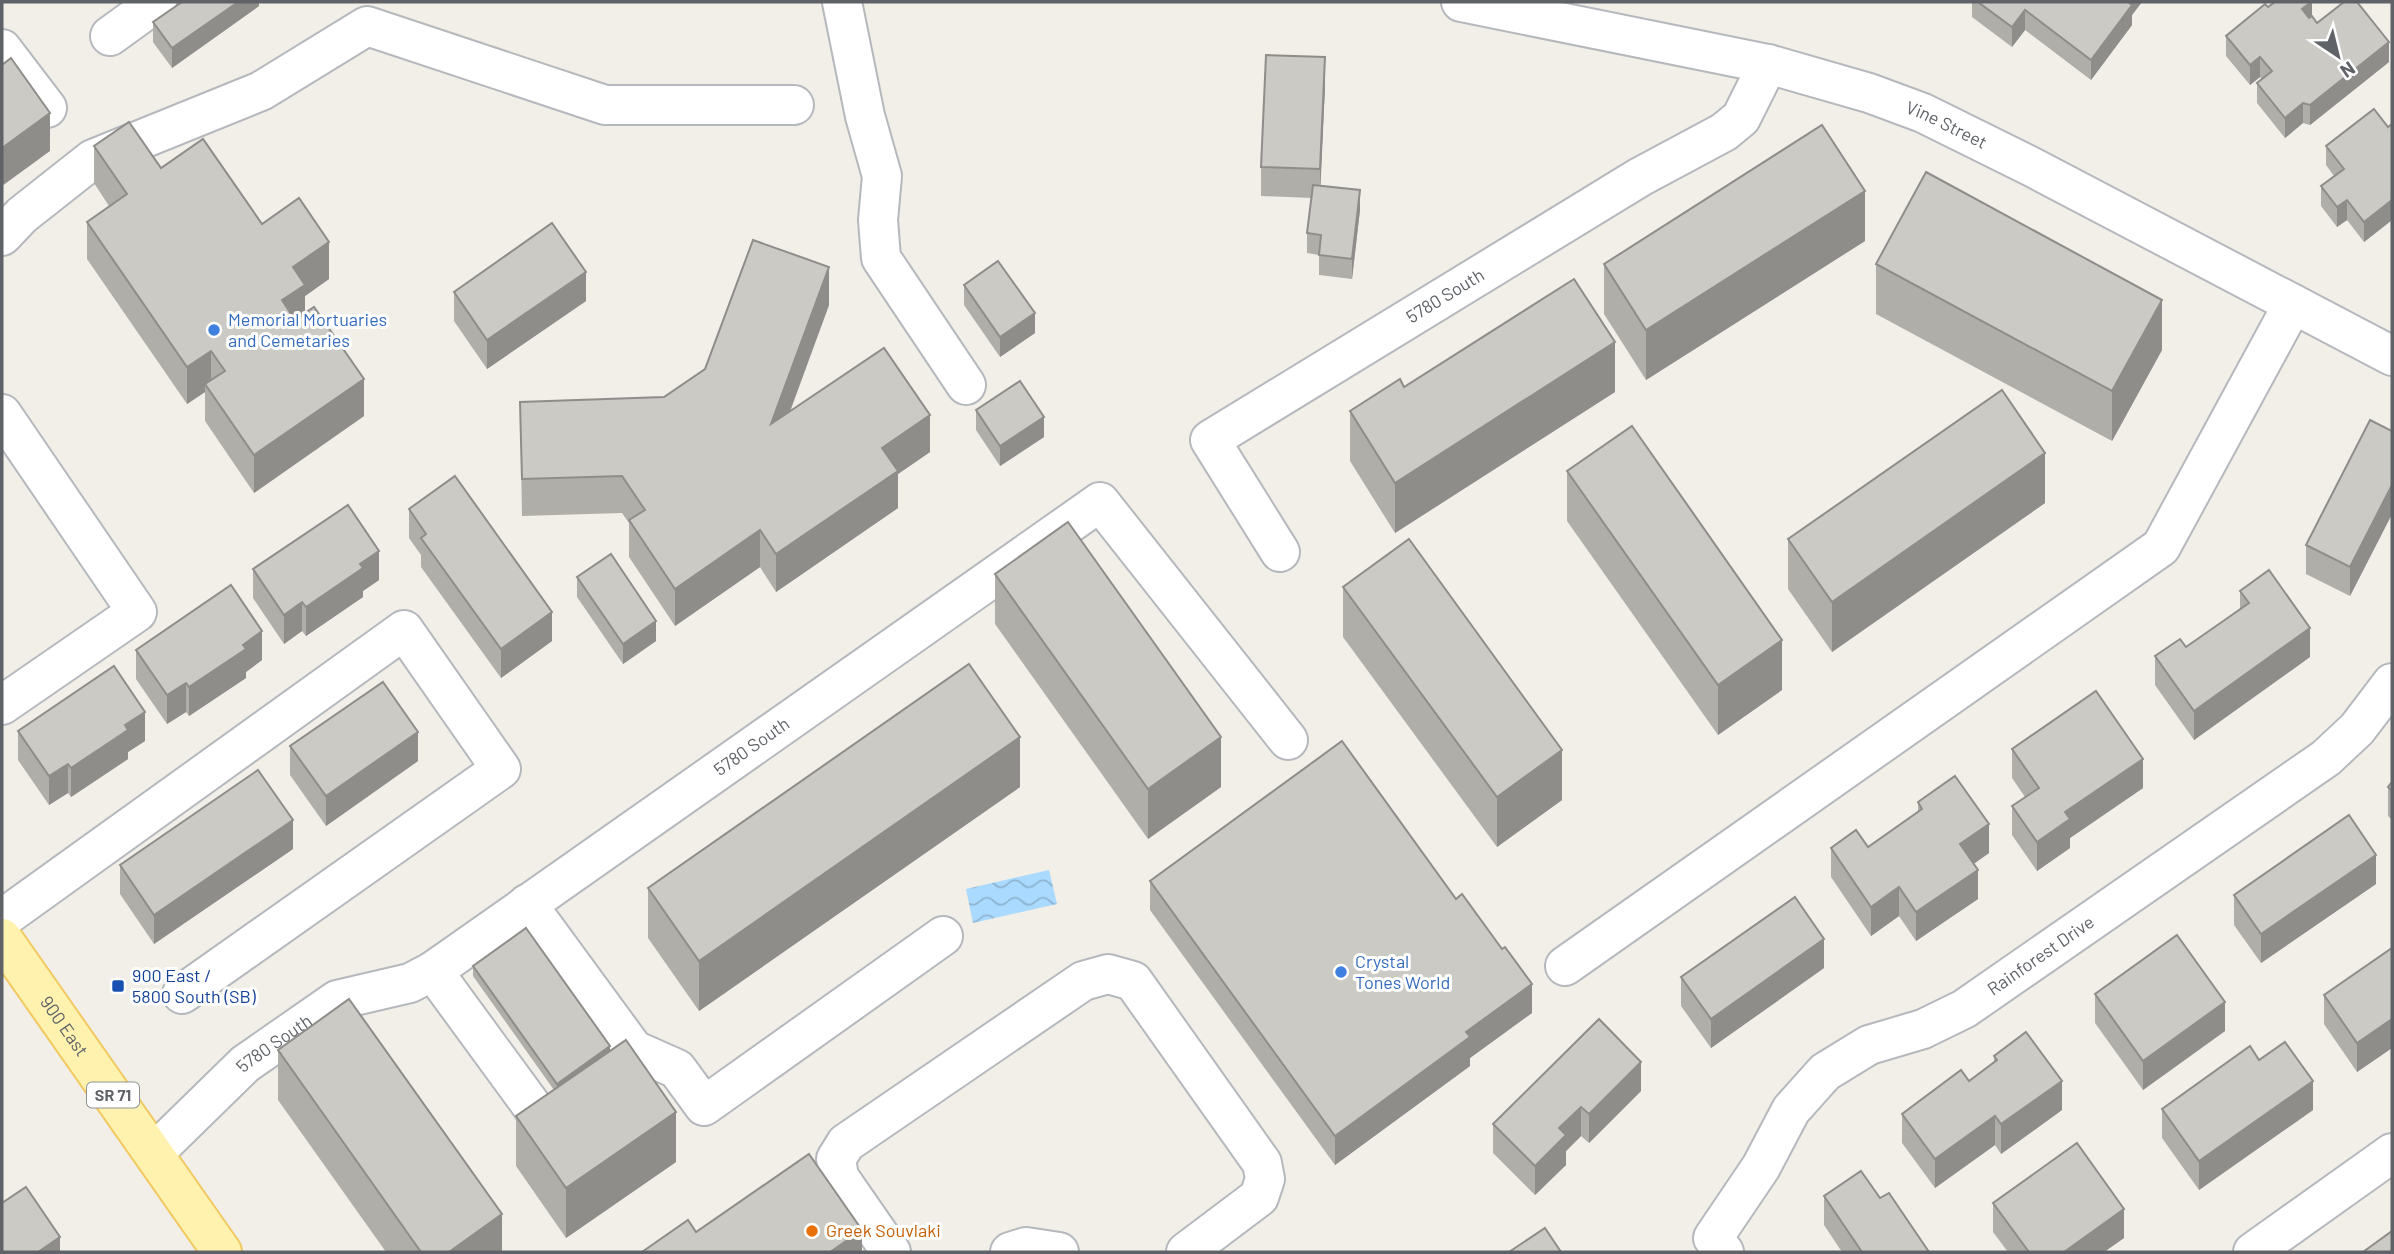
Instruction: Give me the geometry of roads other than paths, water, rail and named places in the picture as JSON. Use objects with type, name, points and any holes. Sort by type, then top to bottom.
[{"type":"main road","name":"900 East","points":[[2,938],[222,1252]]},
{"type":"street","points":[[110,36],[157,2]]},
{"type":"street","points":[[842,2],[865,116],[882,176],[878,220],[881,258],[966,385]]},
{"type":"street","name":"Vine Street","points":[[1461,2],[1768,64],[1869,93],[1923,113],[2034,167],[2392,356]]},
{"type":"street","points":[[2,236],[22,215],[93,159],[261,91],[370,14],[605,104],[794,105]]},
{"type":"street","points":[[2,49],[47,108]]},
{"type":"street","name":"5780 South","points":[[1280,552],[1210,440],[1640,177],[1724,132],[1741,118],[1768,64]]},
{"type":"street","points":[[1565,966],[2161,547],[2293,304]]},
{"type":"street","points":[[2,414],[137,612],[2,705]]},
{"type":"street","name":"5780 South","points":[[154,1153],[245,1064],[337,1000],[410,983],[433,971],[1100,502],[1288,740]]},
{"type":"street","points":[[2,919],[404,630],[502,769],[183,994]]},
{"type":"street","name":"Rainforest Drive","points":[[1718,1245],[1791,1110],[1825,1072],[1870,1045],[1923,1029],[1964,1009],[2326,758],[2357,729],[2392,683]]},
{"type":"street","points":[[527,904],[634,1051],[677,1069],[704,1106],[943,936]]},
{"type":"street","points":[[433,971],[534,1109]]},
{"type":"street","points":[[891,1252],[839,1177],[836,1159],[846,1143],[1083,981],[1108,974],[1133,981],[1262,1163],[1265,1179],[1259,1197],[1186,1252]]},
{"type":"street","points":[[2253,1252],[2392,1153]]},
{"type":"street","points":[[1010,1252],[1026,1247],[1059,1252]]},
{"type":"water","points":[[1049,870],[1057,904],[973,923],[966,889]]},
{"type":"place","name":"Memorial Mortuaries and Cemetaries","points":[[214,330]]},
{"type":"place","name":"Crystal Tones World","points":[[1341,972]]},
{"type":"place","name":"900 East / 5800 South (SB)","points":[[118,986]]},
{"type":"place","name":"Greek Souvlaki","points":[[812,1231]]}]
